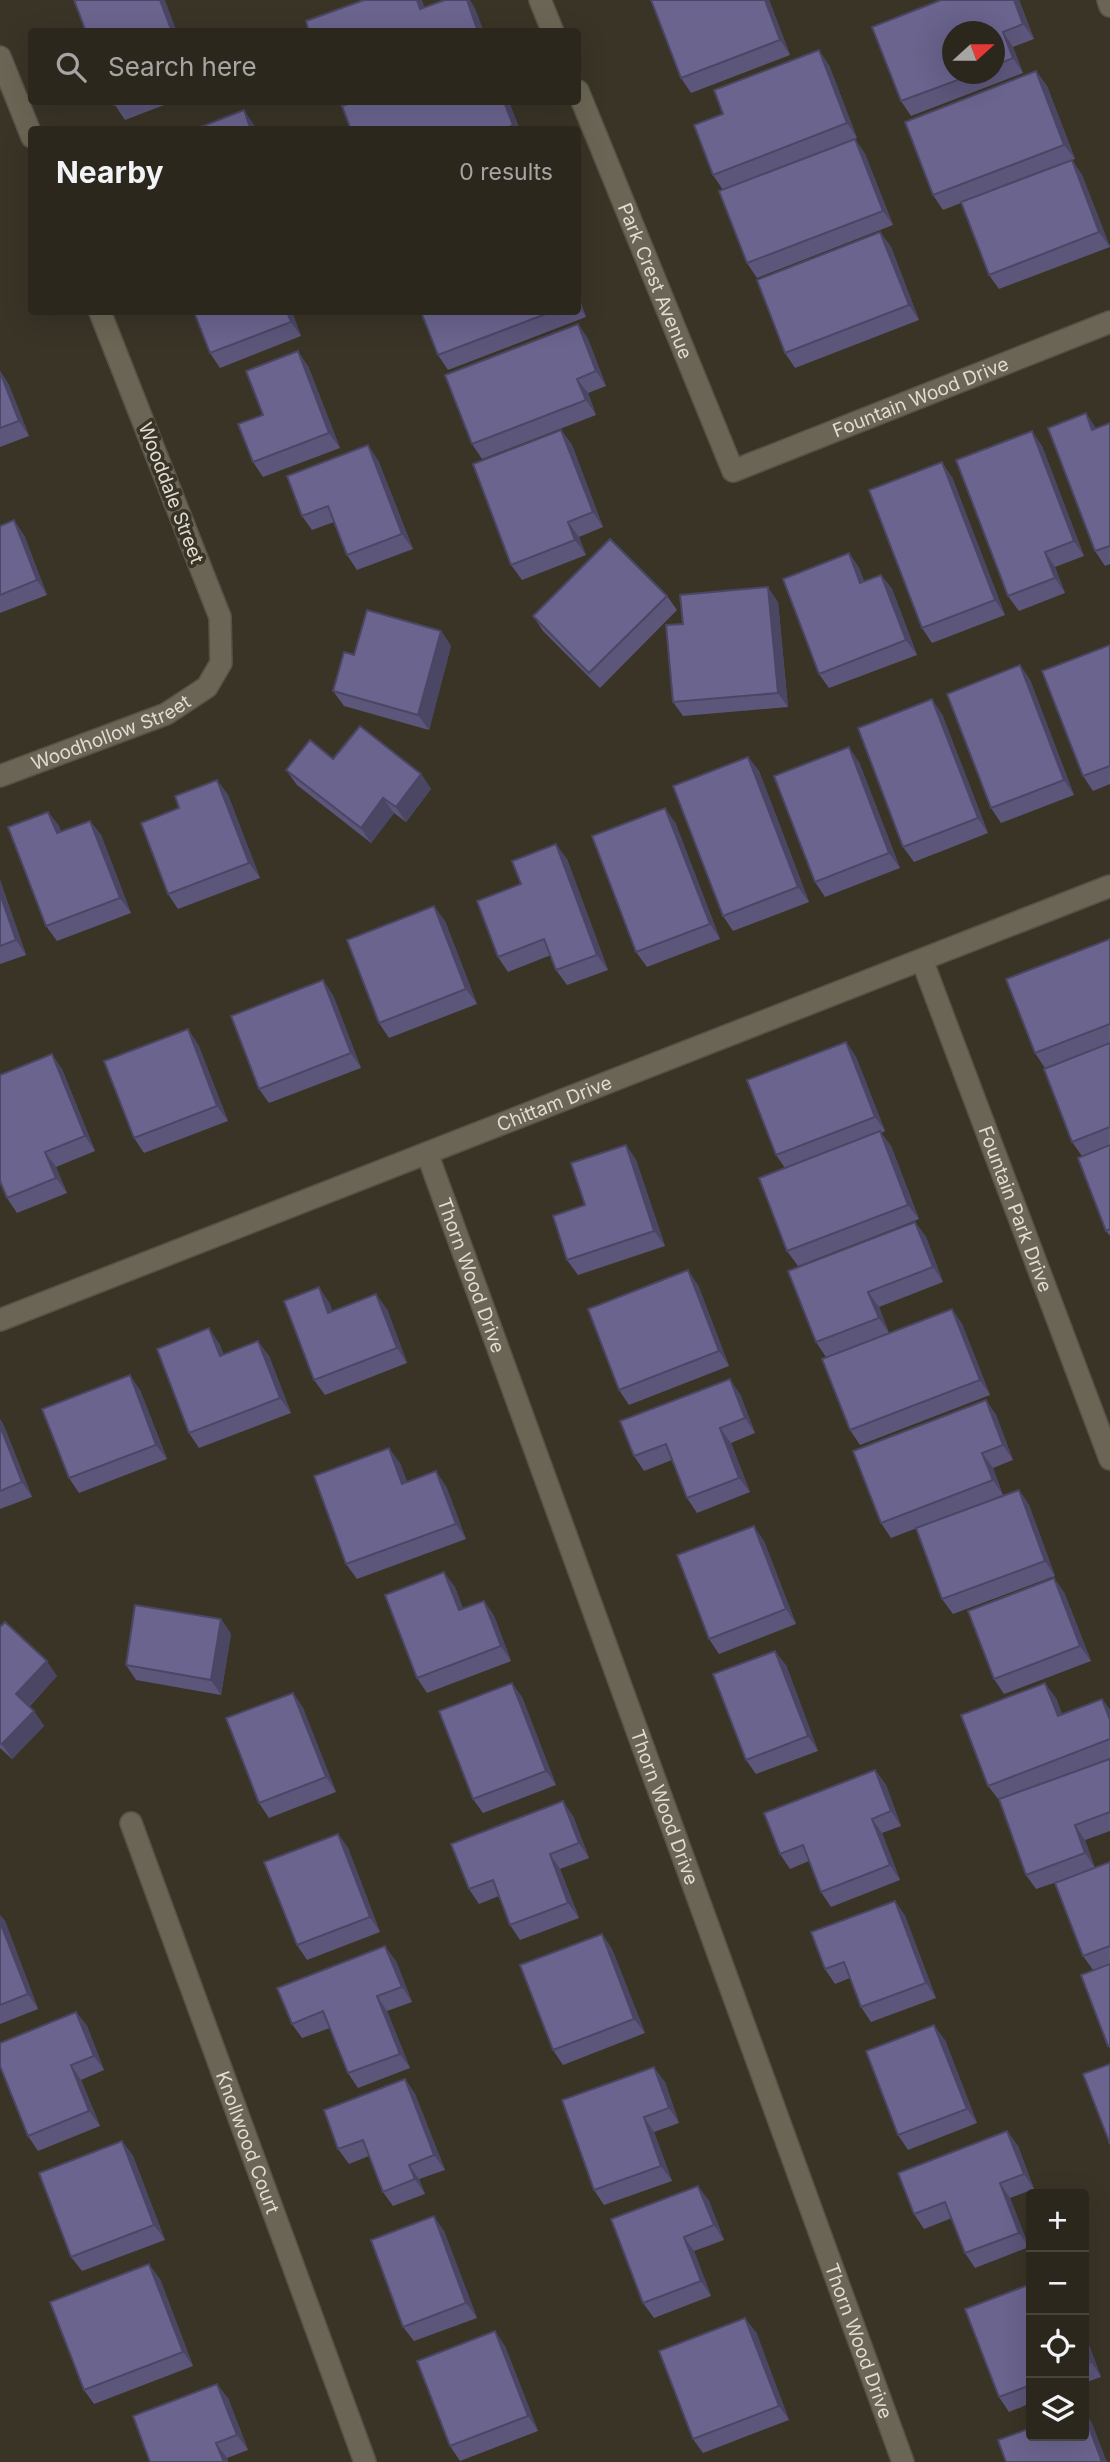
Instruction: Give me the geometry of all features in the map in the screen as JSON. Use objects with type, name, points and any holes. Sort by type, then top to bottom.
[{"type":"street","points":[[540,0],[551,28]]},
{"type":"street","points":[[1108,0],[1110,6]]},
{"type":"street","points":[[0,57],[28,127]]},
{"type":"street","name":"Park Crest Avenue","points":[[581,99],[733,471]]},
{"type":"street","name":"Wooddale Street","points":[[101,315],[220,617],[221,663],[214,676]]},
{"type":"street","name":"Fountain Wood Drive","points":[[733,471],[1110,323]]},
{"type":"street","name":"Woodhollow Street","points":[[0,776],[166,714],[207,687],[214,676]]},
{"type":"street","name":"Chittam Drive","points":[[0,1320],[1110,886]]},
{"type":"street","name":"Fountain Park Drive","points":[[922,960],[1110,1459]]},
{"type":"street","name":"Thorn Wood Drive","points":[[427,1153],[903,2462]]},
{"type":"street","name":"Knollwood Court","points":[[131,1823],[365,2462]]},
{"type":"building","points":[[74,0],[160,0],[170,28],[84,28]]},
{"type":"building","points":[[364,0],[417,0],[420,9],[445,0],[467,0],[477,28],[308,28],[306,21]]},
{"type":"building","points":[[651,0],[765,0],[780,40],[681,78]]},
{"type":"building","points":[[941,0],[1014,0],[1023,24],[1005,31],[1005,21],[942,21],[942,84],[947,84],[901,101],[872,27]]},
{"type":"building","points":[[1005,37],[1013,58],[1005,62]]},
{"type":"building","points":[[819,50],[847,123],[713,175],[694,125],[723,114],[714,90]]},
{"type":"building","points":[[1036,71],[1064,145],[933,195],[905,122]]},
{"type":"building","points":[[505,105],[513,125],[350,126],[342,106]]},
{"type":"building","points":[[244,110],[250,126],[203,126]]},
{"type":"building","points":[[855,139],[883,211],[747,263],[719,191]]},
{"type":"building","points":[[1072,160],[1099,232],[989,275],[961,202]]},
{"type":"building","points":[[880,232],[909,305],[785,353],[757,280]]},
{"type":"building","points":[[195,315],[288,315],[291,322],[210,353]]},
{"type":"building","points":[[422,315],[543,315],[438,355]]},
{"type":"building","points":[[578,324],[596,371],[577,379],[586,400],[472,444],[445,375]]},
{"type":"building","points":[[298,351],[329,433],[253,462],[238,424],[263,415],[246,371]]},
{"type":"building","points":[[0,372],[19,421],[0,428]]},
{"type":"building","points":[[1086,413],[1092,430],[1110,423],[1110,546],[1095,551],[1048,428]]},
{"type":"building","points":[[561,430],[593,512],[568,522],[575,540],[511,565],[473,464]]},
{"type":"building","points":[[1032,431],[1074,541],[1045,552],[1055,578],[1008,596],[956,460]]},
{"type":"building","points":[[368,445],[402,534],[347,555],[328,506],[302,516],[287,476]]},
{"type":"building","points":[[942,462],[995,600],[922,628],[869,490]]},
{"type":"building","points":[[14,520],[37,580],[0,595],[0,526]]},
{"type":"building","points":[[610,539],[667,596],[589,673],[533,616]]},
{"type":"building","points":[[849,553],[860,583],[881,575],[906,640],[819,674],[783,579]]},
{"type":"building","points":[[768,587],[778,693],[673,702],[666,625],[683,624],[680,595]]},
{"type":"building","points":[[367,610],[441,631],[418,715],[333,691],[344,652],[354,655]]},
{"type":"building","points":[[1110,645],[1110,766],[1083,776],[1042,671]]},
{"type":"building","points":[[1020,665],[1064,780],[991,808],[947,694]]},
{"type":"building","points":[[932,699],[978,818],[903,847],[858,728]]},
{"type":"building","points":[[360,726],[421,774],[396,807],[383,798],[361,828],[286,770],[310,740],[333,759]]},
{"type":"building","points":[[849,747],[889,853],[815,882],[774,776]]},
{"type":"building","points":[[748,757],[798,887],[723,916],[673,786]]},
{"type":"building","points":[[217,780],[249,863],[168,894],[141,823],[179,808],[175,796]]},
{"type":"building","points":[[665,808],[710,924],[636,952],[592,836]]},
{"type":"building","points":[[48,812],[57,833],[90,821],[120,898],[46,926],[8,827]]},
{"type":"building","points":[[556,844],[597,955],[556,970],[544,939],[498,957],[477,901],[521,884],[512,861]]},
{"type":"building","points":[[0,894],[16,940],[0,946]]},
{"type":"building","points":[[434,906],[466,989],[379,1023],[347,940]]},
{"type":"building","points":[[1110,939],[1110,1024],[1035,1053],[1006,979]]},
{"type":"building","points":[[323,980],[351,1053],[259,1089],[231,1016]]},
{"type":"building","points":[[188,1029],[217,1106],[134,1138],[104,1061]]},
{"type":"building","points":[[846,1042],[875,1117],[776,1155],[747,1080]]},
{"type":"building","points":[[1110,1043],[1110,1127],[1072,1142],[1044,1069]]},
{"type":"building","points":[[52,1054],[85,1136],[45,1152],[56,1178],[7,1198],[0,1181],[0,1075]]},
{"type":"building","points":[[880,1131],[908,1205],[787,1251],[759,1178]]},
{"type":"building","points":[[626,1145],[654,1231],[567,1260],[553,1216],[585,1205],[571,1163]]},
{"type":"building","points":[[1110,1145],[1110,1229],[1106,1231],[1078,1158]]},
{"type":"building","points":[[915,1222],[933,1267],[868,1292],[879,1318],[816,1342],[788,1271]]},
{"type":"building","points":[[688,1270],[719,1351],[619,1390],[588,1309]]},
{"type":"building","points":[[319,1287],[328,1313],[376,1294],[397,1348],[314,1380],[284,1301]]},
{"type":"building","points":[[952,1309],[980,1380],[850,1430],[822,1359]]},
{"type":"building","points":[[209,1328],[220,1356],[258,1341],[280,1398],[189,1433],[157,1349]]},
{"type":"building","points":[[130,1375],[156,1445],[69,1478],[42,1409]]},
{"type":"building","points":[[730,1379],[745,1418],[720,1428],[739,1478],[687,1498],[666,1444],[634,1456],[620,1421]]},
{"type":"building","points":[[986,1400],[1003,1445],[982,1453],[993,1480],[881,1523],[853,1451]]},
{"type":"building","points":[[0,1426],[22,1482],[0,1491]]},
{"type":"building","points":[[389,1448],[402,1484],[436,1471],[456,1524],[346,1564],[314,1476]]},
{"type":"building","points":[[1019,1490],[1045,1561],[942,1599],[916,1528]]},
{"type":"building","points":[[754,1526],[786,1609],[709,1639],[677,1555]]},
{"type":"building","points":[[444,1572],[459,1610],[484,1601],[501,1646],[417,1678],[385,1595]]},
{"type":"building","points":[[1054,1578],[1080,1646],[994,1679],[968,1611]]},
{"type":"building","points":[[135,1605],[221,1619],[211,1680],[126,1665]]},
{"type":"building","points":[[5,1622],[47,1661],[16,1694],[34,1711],[2,1744],[0,1627]]},
{"type":"building","points":[[775,1651],[808,1736],[746,1760],[713,1674]]},
{"type":"building","points":[[512,1683],[546,1771],[473,1799],[439,1711]]},
{"type":"building","points":[[1045,1683],[1058,1716],[1102,1699],[1110,1720],[1110,1739],[988,1786],[961,1715]]},
{"type":"building","points":[[293,1693],[326,1777],[259,1803],[226,1718]]},
{"type":"building","points":[[1110,1759],[1110,1812],[1075,1825],[1085,1853],[1026,1875],[999,1799]]},
{"type":"building","points":[[875,1770],[891,1811],[872,1819],[890,1865],[821,1892],[803,1845],[780,1854],[764,1813]]},
{"type":"building","points":[[563,1801],[579,1843],[550,1854],[568,1903],[510,1925],[493,1880],[469,1889],[451,1844]]},
{"type":"building","points":[[338,1834],[370,1917],[297,1945],[264,1862]]},
{"type":"building","points":[[1110,1862],[1110,1946],[1083,1956],[1055,1883]]},
{"type":"building","points":[[895,1901],[926,1983],[861,2007],[844,1962],[825,1969],[811,1932]]},
{"type":"building","points":[[0,1922],[28,1994],[0,2005]]},
{"type":"building","points":[[602,1934],[634,2019],[553,2050],[520,1965]]},
{"type":"building","points":[[385,1946],[402,1987],[377,1996],[400,2054],[348,2073],[323,2011],[292,2024],[277,1988]]},
{"type":"building","points":[[1110,1964],[1110,2045],[1108,2046],[1081,1975]]},
{"type":"building","points":[[76,2012],[94,2056],[71,2065],[89,2111],[28,2136],[0,2066],[0,2043]]},
{"type":"building","points":[[934,2025],[967,2109],[898,2135],[866,2051]]},
{"type":"building","points":[[1110,2064],[1110,2144],[1083,2074]]},
{"type":"building","points":[[654,2067],[669,2108],[644,2117],[661,2166],[594,2190],[562,2100]]},
{"type":"building","points":[[405,2079],[434,2155],[409,2165],[415,2179],[383,2192],[363,2140],[338,2149],[324,2110]]},
{"type":"building","points":[[1007,2131],[1024,2174],[1000,2183],[1019,2233],[965,2253],[945,2202],[914,2214],[898,2173]]},
{"type":"building","points":[[122,2141],[154,2225],[71,2257],[39,2173]]},
{"type":"building","points":[[698,2186],[714,2225],[684,2237],[701,2281],[643,2303],[611,2219]]},
{"type":"building","points":[[434,2216],[466,2303],[403,2327],[371,2240]]},
{"type":"building","points":[[149,2264],[183,2352],[84,2390],[50,2302]]},
{"type":"building","points":[[1026,2286],[1026,2387],[999,2397],[965,2309]]},
{"type":"building","points":[[745,2318],[779,2406],[693,2439],[659,2351]]},
{"type":"building","points":[[495,2331],[528,2416],[450,2446],[417,2361]]},
{"type":"building","points":[[217,2384],[237,2435],[216,2443],[224,2462],[150,2462],[133,2416]]},
{"type":"building","points":[[1089,2427],[1102,2462],[1006,2462],[998,2440],[1026,2430],[1026,2441],[1089,2441]]}]
